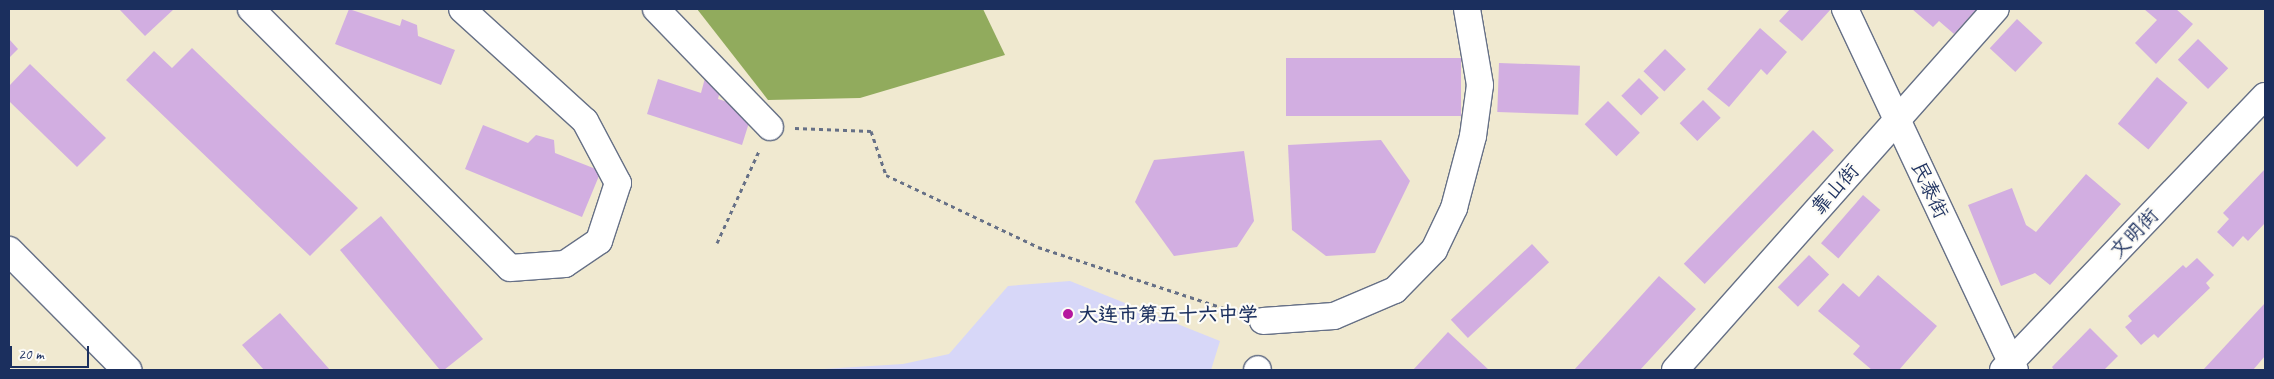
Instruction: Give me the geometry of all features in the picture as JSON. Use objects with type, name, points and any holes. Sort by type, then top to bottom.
[{"type":"main road","points":[[9,251],[127,370]]},
{"type":"street","points":[[251,9],[510,268],[565,264],[599,242],[618,183],[585,121],[472,10]]},
{"type":"street","points":[[656,9],[770,128]]},
{"type":"street","points":[[1263,321],[1334,316],[1394,290],[1434,250],[1454,208],[1473,136],[1480,85],[1468,9]]},
{"type":"street","name":"民泰街","points":[[1845,9],[2010,368]]},
{"type":"street","name":"靠山街","points":[[1674,370],[1996,9]]},
{"type":"street","name":"文明街","points":[[2010,368],[2265,96]]},
{"type":"path","points":[[717,243],[770,128],[871,131],[886,175],[1038,247],[1263,321]]},
{"type":"shaded area","name":"大连市第五十六中学","points":[[1070,281],[1220,341],[1211,370],[807,370],[903,364],[949,354],[1008,286]]},
{"type":"green space","points":[[697,9],[983,9],[1005,55],[860,98],[768,100]]},
{"type":"building","points":[[119,9],[174,9],[145,36]]},
{"type":"building","points":[[349,9],[400,26],[402,19],[417,25],[418,36],[455,50],[441,85],[335,44]]},
{"type":"building","points":[[1790,9],[1831,9],[1802,41],[1779,21]]},
{"type":"building","points":[[1912,9],[1977,9],[1954,34],[1939,21],[1933,27]]},
{"type":"building","points":[[2144,9],[2176,9],[2193,24],[2156,64],[2135,43],[2157,20]]},
{"type":"building","points":[[2017,19],[2043,43],[2015,72],[1990,48]]},
{"type":"building","points":[[1760,28],[1787,52],[1767,75],[1761,69],[1729,107],[1707,89]]},
{"type":"building","points":[[9,39],[18,49],[9,58]]},
{"type":"building","points":[[2198,39],[2228,68],[2208,89],[2178,60]]},
{"type":"building","points":[[192,48],[358,208],[310,256],[126,80],[154,51],[172,68]]},
{"type":"building","points":[[1665,49],[1686,69],[1664,91],[1643,71]]},
{"type":"building","points":[[1286,58],[1461,58],[1461,116],[1286,116]]},
{"type":"building","points":[[1499,63],[1580,66],[1578,115],[1497,112]]},
{"type":"building","points":[[30,64],[106,138],[77,167],[9,101],[9,86]]},
{"type":"building","points":[[2157,77],[2188,103],[2148,149],[2118,124]]},
{"type":"building","points":[[705,78],[722,83],[718,99],[753,110],[742,145],[647,114],[658,79],[701,93]]},
{"type":"building","points":[[1639,78],[1659,98],[1641,115],[1621,96]]},
{"type":"building","points":[[1703,100],[1721,118],[1697,141],[1680,123]]},
{"type":"building","points":[[1608,101],[1640,133],[1616,156],[1585,124]]},
{"type":"building","points":[[483,125],[528,143],[536,135],[554,140],[555,153],[601,171],[582,217],[465,169]]},
{"type":"building","points":[[1813,130],[1834,150],[1705,284],[1684,264]]},
{"type":"building","points":[[1381,140],[1410,181],[1375,253],[1326,256],[1292,230],[1288,145]]},
{"type":"building","points":[[1244,151],[1254,221],[1237,247],[1174,256],[1135,202],[1154,160]]},
{"type":"building","points":[[2265,169],[2265,223],[2248,241],[2243,236],[2233,247],[2217,232],[2229,219],[2223,213]]},
{"type":"building","points":[[2086,174],[2121,204],[2050,285],[2035,273],[2001,286],[1968,205],[2012,188],[2026,225],[2036,232]]},
{"type":"building","points":[[1863,195],[1880,210],[1838,258],[1821,243]]},
{"type":"building","points":[[381,216],[483,339],[444,370],[440,370],[340,250]]},
{"type":"building","points":[[1532,244],[1549,262],[1468,338],[1451,320]]},
{"type":"building","points":[[1809,255],[1829,274],[1798,307],[1778,287]]},
{"type":"building","points":[[2197,258],[2214,275],[2206,283],[2210,288],[2158,338],[2154,334],[2141,345],[2125,327],[2132,321],[2128,316],[2183,265],[2186,268]]},
{"type":"building","points":[[1878,275],[1937,326],[1899,370],[1872,370],[1853,354],[1860,346],[1818,311],[1843,283],[1859,297]]},
{"type":"building","points":[[1659,276],[1696,309],[1640,370],[1574,370]]},
{"type":"building","points":[[2265,303],[2265,356],[2253,370],[2203,370]]},
{"type":"building","points":[[280,313],[330,370],[264,370],[242,345]]},
{"type":"building","points":[[2090,328],[2118,356],[2104,370],[2054,370],[2052,367]]},
{"type":"building","points":[[1448,332],[1489,370],[1413,370]]},
{"type":"place","name":"大连市第五十六中学","points":[[1068,314]]}]
